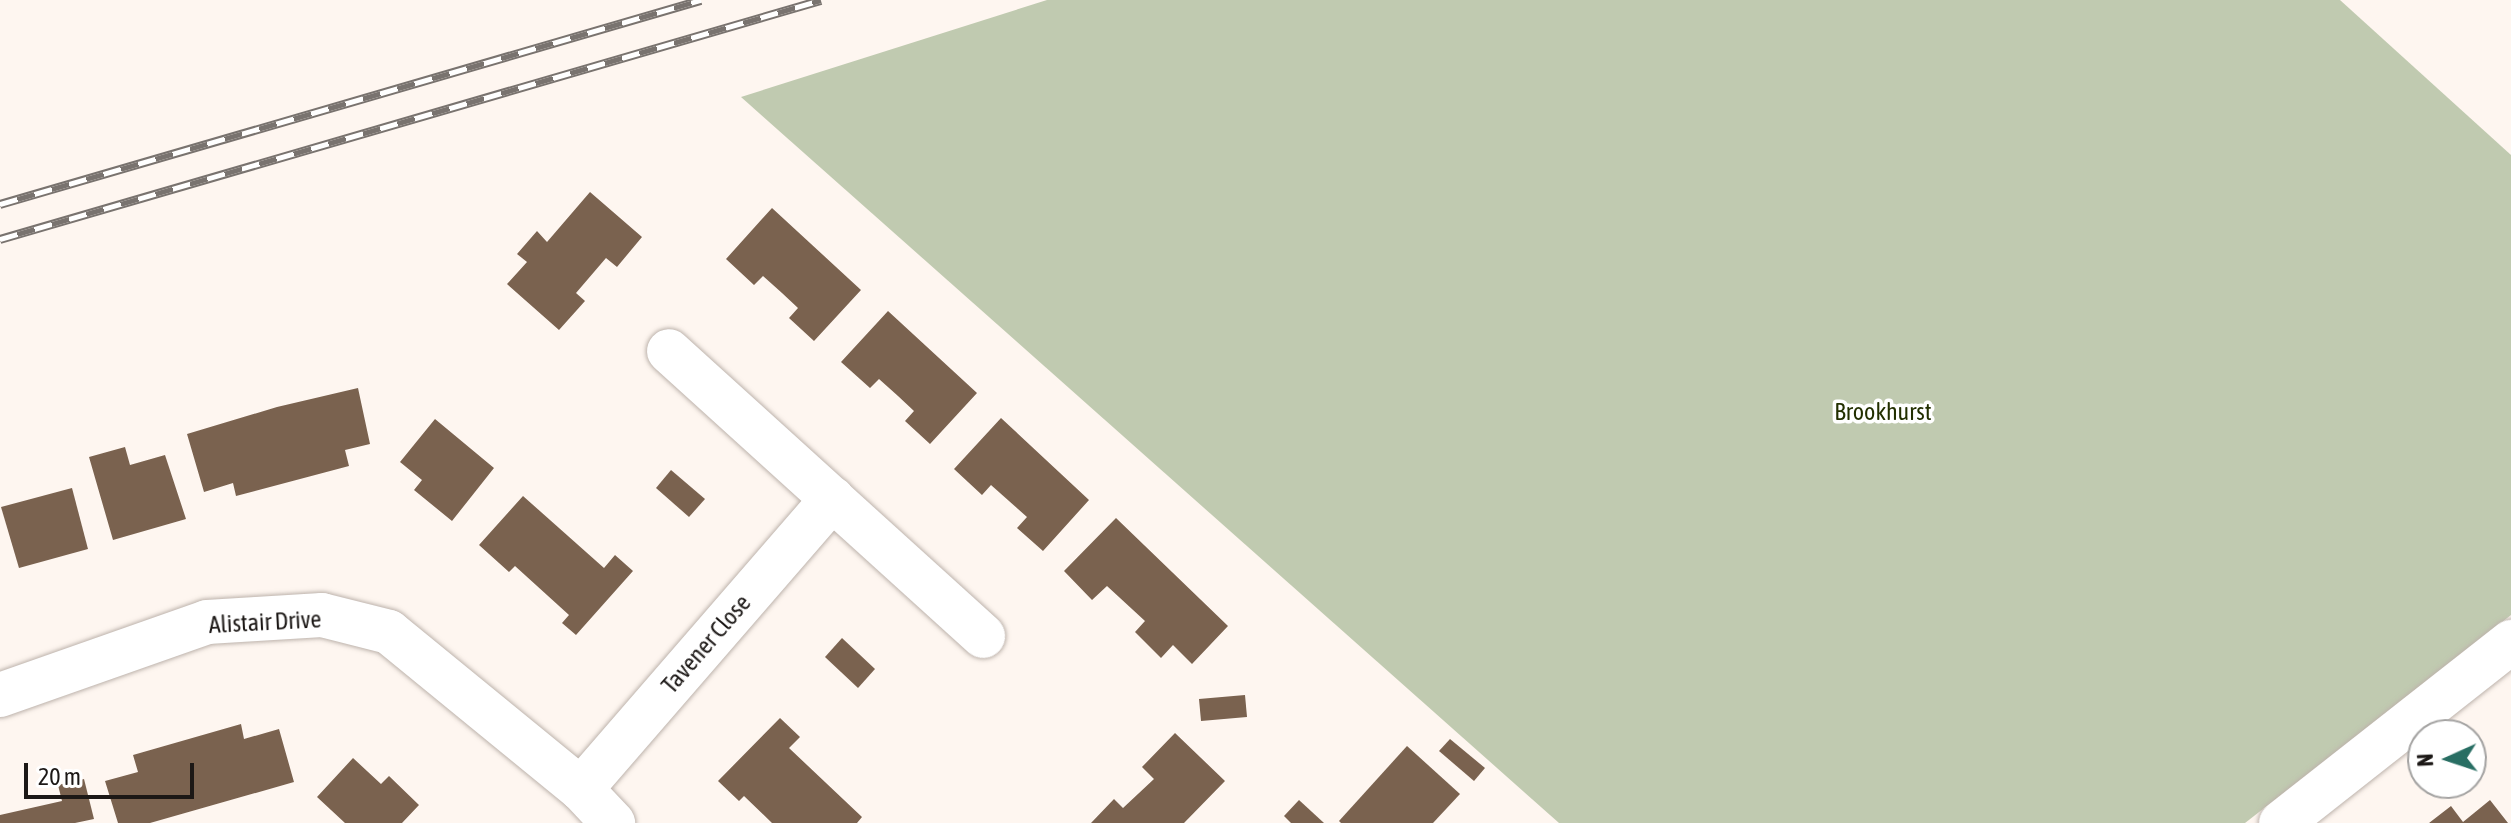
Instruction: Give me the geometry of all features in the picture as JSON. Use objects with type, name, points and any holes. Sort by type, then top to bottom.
[{"type":"street","points":[[669,351],[983,636]]},
{"type":"street","name":"Tavener Close","points":[[581,789],[832,499]]},
{"type":"street","name":"Alistair Drive","points":[[0,695],[207,622],[322,615],[389,632],[581,789],[613,823]]},
{"type":"street","points":[[2281,823],[2511,642]]},
{"type":"green space","name":"Brookhurst","points":[[1047,0],[2340,0],[2511,155],[2511,615],[2245,823],[1559,823],[741,97]]},
{"type":"building","points":[[590,192],[642,237],[617,267],[606,258],[576,293],[585,301],[559,330],[507,284],[527,262],[517,254],[537,231],[547,242]]},
{"type":"building","points":[[772,208],[861,290],[814,341],[789,318],[798,308],[782,293],[763,276],[754,285],[726,259]]},
{"type":"building","points":[[888,311],[977,393],[930,444],[905,421],[914,411],[898,396],[879,379],[870,388],[841,362]]},
{"type":"building","points":[[358,388],[370,444],[345,450],[349,466],[236,496],[233,483],[204,492],[187,434],[277,407]]},
{"type":"building","points":[[1001,418],[1089,500],[1043,551],[1017,528],[1027,517],[991,485],[982,495],[954,469]]},
{"type":"building","points":[[435,419],[494,468],[452,521],[414,490],[422,480],[400,462]]},
{"type":"building","points":[[125,447],[130,465],[165,455],[186,519],[113,540],[89,457]]},
{"type":"building","points":[[671,470],[705,499],[689,517],[656,488]]},
{"type":"building","points":[[72,488],[88,549],[19,568],[1,507]]},
{"type":"building","points":[[523,496],[604,568],[615,555],[633,571],[576,635],[562,623],[569,615],[515,566],[509,572],[479,545]]},
{"type":"building","points":[[1116,518],[1228,626],[1192,664],[1173,645],[1161,658],[1135,632],[1145,621],[1107,586],[1092,600],[1064,571]]},
{"type":"building","points":[[842,638],[875,669],[858,688],[825,657]]},
{"type":"building","points":[[1245,695],[1247,717],[1201,721],[1199,699]]},
{"type":"building","points":[[780,718],[800,737],[789,748],[862,817],[857,823],[772,823],[744,796],[739,801],[718,781]]},
{"type":"building","points":[[241,724],[244,739],[279,729],[294,782],[150,823],[118,823],[105,781],[138,772],[133,755]]},
{"type":"building","points":[[1175,733],[1225,781],[1184,823],[1091,823],[1114,799],[1123,808],[1154,779],[1142,767]]},
{"type":"building","points":[[1450,739],[1485,768],[1474,781],[1439,751]]},
{"type":"building","points":[[1407,746],[1460,794],[1433,823],[1341,823],[1339,821]]},
{"type":"building","points":[[353,758],[381,784],[389,776],[419,805],[402,823],[345,823],[317,797]]},
{"type":"building","points":[[84,779],[94,819],[75,823],[0,823],[0,815],[62,801],[58,785]]},
{"type":"building","points":[[1299,800],[1324,823],[1291,823],[1284,816]]},
{"type":"building","points":[[2490,800],[2508,823],[2429,823],[2451,806],[2463,822]]},
{"type":"railway","points":[[0,204],[701,0]]},
{"type":"railway","points":[[0,239],[821,0]]}]
